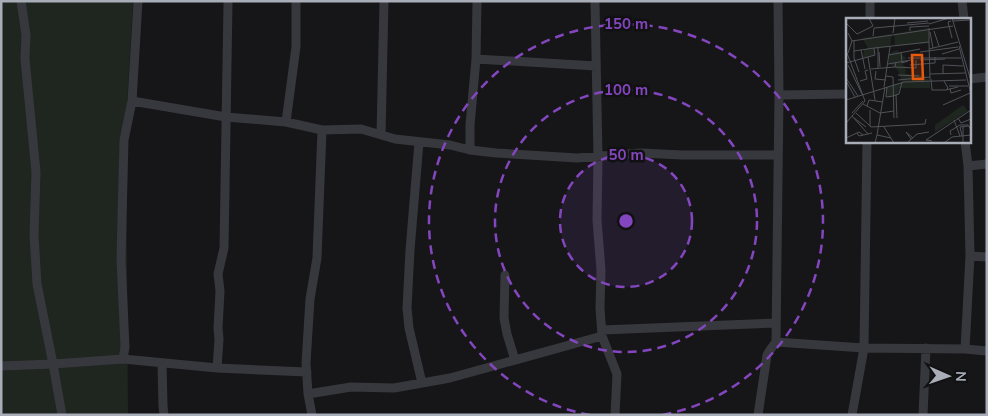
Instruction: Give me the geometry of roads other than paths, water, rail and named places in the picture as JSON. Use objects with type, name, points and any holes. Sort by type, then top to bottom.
[{"type":"street","points":[[21,1],[26,35],[25,59],[36,172],[34,235],[37,284],[62,415]]},
{"type":"street","points":[[123,359],[125,346],[120,259],[124,140],[132,101],[138,1]]},
{"type":"street","points":[[286,122],[296,47],[296,1]]},
{"type":"street","points":[[381,135],[384,1]]},
{"type":"street","points":[[470,150],[470,125],[476,59],[477,1]]},
{"type":"street","points":[[595,1],[598,157],[597,220],[601,270],[600,308],[602,333],[617,374],[615,415]]},
{"type":"street","points":[[758,415],[767,355],[776,342],[779,95],[778,1]]},
{"type":"street","points":[[870,1],[870,18]]},
{"type":"street","points":[[962,1],[964,18]]},
{"type":"street","points":[[217,368],[220,291],[218,274],[224,248],[228,3]]},
{"type":"street","points":[[476,59],[596,66]]},
{"type":"street","points":[[970,80],[987,77]]},
{"type":"street","points":[[779,95],[846,94]]},
{"type":"street","points":[[132,101],[226,117],[286,122],[322,130],[361,129],[395,139],[450,145],[496,153],[568,158],[640,153],[778,156]]},
{"type":"street","points":[[312,415],[308,394],[306,363],[310,299],[317,258],[322,130]]},
{"type":"street","points":[[419,142],[407,308],[409,328],[422,383]]},
{"type":"street","points":[[852,415],[864,348],[867,142]]},
{"type":"street","points":[[965,142],[968,166],[970,256],[965,349]]},
{"type":"street","points":[[968,166],[987,164]]},
{"type":"street","points":[[970,256],[987,257]]},
{"type":"street","points":[[505,275],[504,318],[515,360]]},
{"type":"street","points":[[308,394],[351,387],[394,388],[450,378],[602,333],[776,323]]},
{"type":"street","points":[[776,342],[864,348],[926,348],[987,351]]},
{"type":"street","points":[[923,415],[926,348]]},
{"type":"street","points":[[1,366],[123,359],[217,368],[307,372]]},
{"type":"street","points":[[162,363],[164,415]]}]
